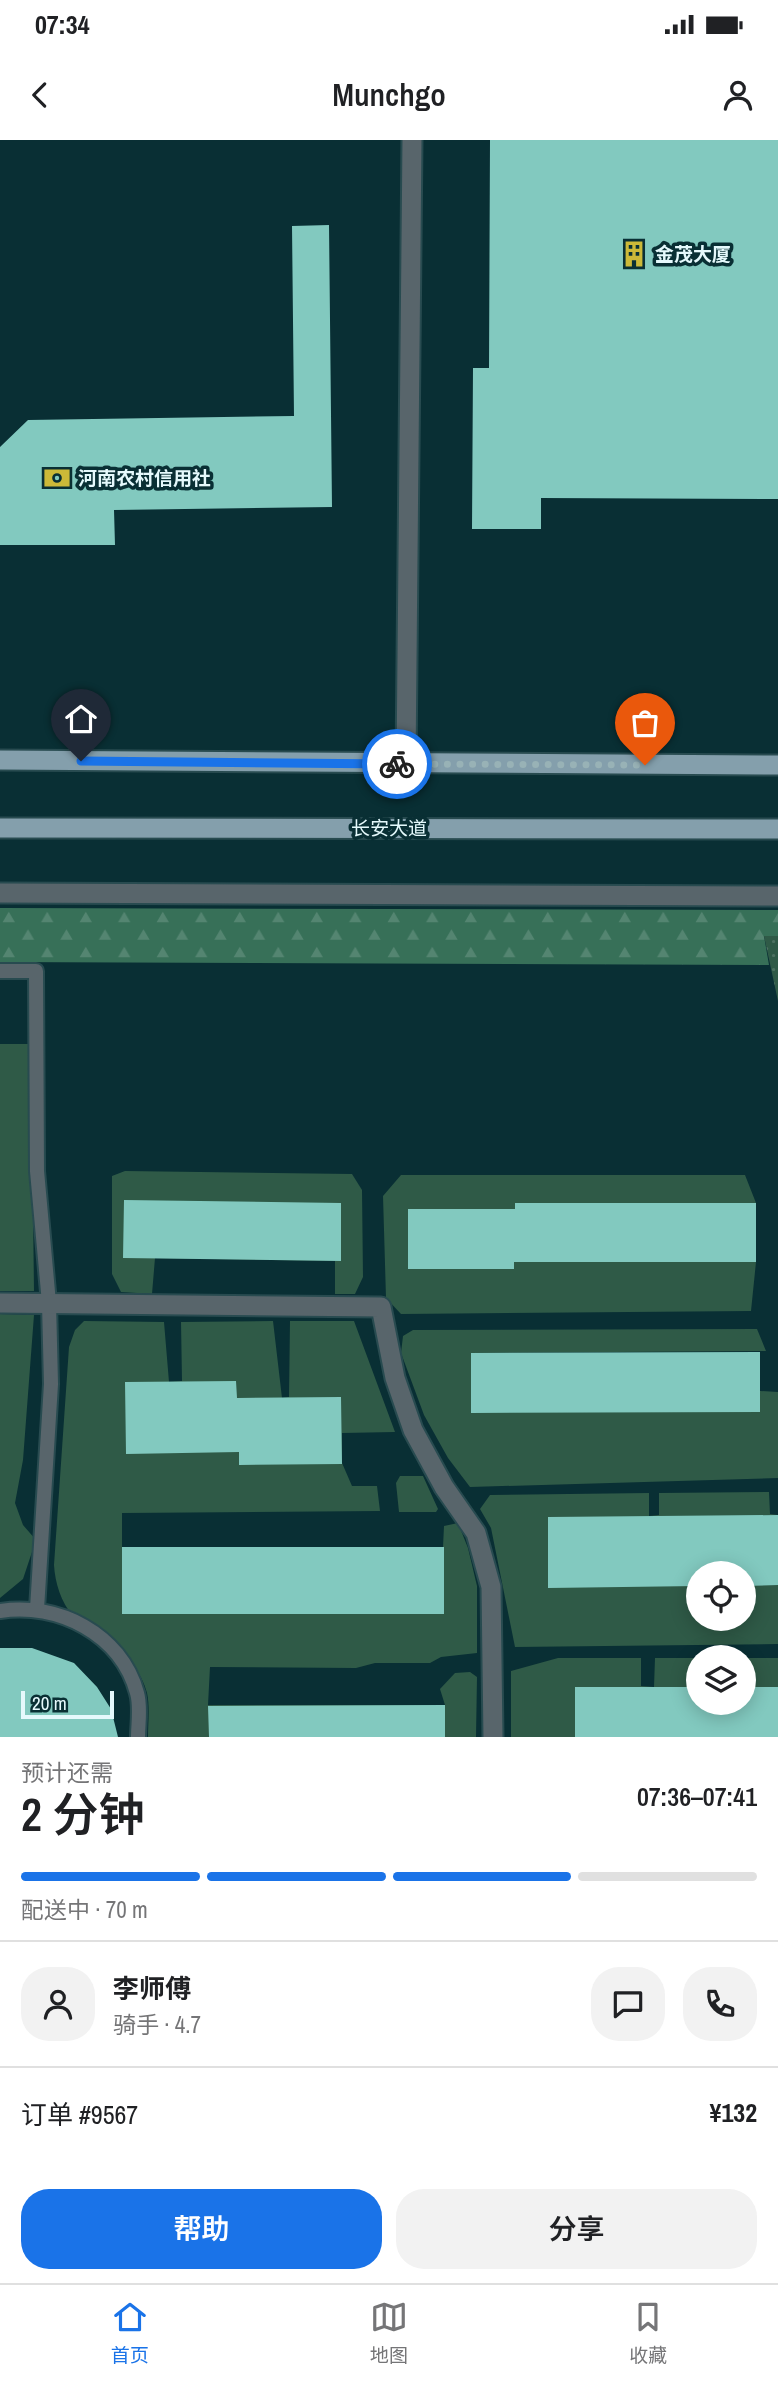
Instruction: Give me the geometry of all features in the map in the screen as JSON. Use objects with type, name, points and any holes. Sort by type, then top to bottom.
[{"type":"main road","points":[[0,760],[778,765]]},
{"type":"main road","name":"长安大道","points":[[0,828],[778,829]]},
{"type":"street","points":[[406,764],[412,140]]},
{"type":"street","points":[[0,893],[778,896]]},
{"type":"street","points":[[0,1303],[381,1307],[395,1378],[413,1430],[444,1487],[476,1533],[491,1587],[493,1737]]},
{"type":"lane","points":[[0,971],[36,971],[37,1171],[49,1303],[51,1384],[37,1609]]},
{"type":"lane","points":[[0,1611],[37,1609],[68,1617],[92,1631],[114,1651],[128,1670],[138,1695],[138,1737]]},
{"type":"green space","points":[[0,908],[778,910],[778,936],[764,936],[769,965],[0,962]]},
{"type":"green space","points":[[764,936],[778,936],[778,1001]]},
{"type":"green space","points":[[0,1044],[31,1044],[34,1291],[0,1291]]},
{"type":"green space","points":[[125,1171],[352,1174],[362,1190],[363,1277],[355,1294],[335,1294],[335,1261],[155,1258],[152,1294],[121,1292],[112,1274],[112,1176]]},
{"type":"green space","points":[[401,1175],[745,1175],[756,1203],[515,1203],[515,1209],[408,1209],[514,1269],[514,1262],[756,1262],[751,1311],[401,1314],[386,1298],[383,1196]]},
{"type":"green space","points":[[0,1314],[34,1315],[23,1460],[15,1503],[23,1525],[36,1540],[23,1579],[0,1598]]},
{"type":"green space","points":[[84,1321],[164,1322],[169,1382],[182,1381],[181,1322],[273,1321],[282,1398],[289,1397],[290,1321],[354,1321],[395,1432],[342,1433],[342,1463],[352,1486],[377,1486],[380,1511],[122,1513],[122,1547],[443,1547],[444,1526],[458,1523],[468,1548],[477,1586],[477,1653],[441,1657],[430,1663],[375,1663],[356,1668],[210,1667],[208,1705],[445,1705],[440,1689],[455,1673],[470,1672],[477,1677],[476,1737],[148,1737],[148,1698],[142,1679],[126,1658],[73,1616],[62,1598],[55,1572],[69,1347],[75,1330]]},
{"type":"green space","points":[[757,1329],[766,1351],[471,1353],[471,1412],[759,1412],[760,1391],[778,1392],[778,1478],[470,1487],[448,1458],[424,1415],[401,1353],[403,1336],[413,1330]]},
{"type":"green space","points":[[400,1476],[423,1476],[438,1509],[436,1512],[399,1512],[396,1483]]},
{"type":"green space","points":[[769,1492],[770,1514],[778,1515],[778,1644],[515,1647],[491,1528],[480,1509],[490,1495],[649,1493],[649,1516],[659,1515],[659,1493]]},
{"type":"green space","points":[[558,1658],[641,1658],[641,1686],[654,1687],[655,1658],[686,1658],[686,1715],[756,1715],[756,1658],[778,1658],[778,1737],[511,1737],[511,1671]]},
{"type":"building","name":"金茂大厦","points":[[490,140],[778,140],[778,499],[541,498],[541,529],[472,529],[473,368],[489,368]]},
{"type":"building","points":[[329,225],[332,507],[114,510],[115,545],[0,545],[0,447],[28,420],[294,416],[292,226]]},
{"type":"building","points":[[124,1200],[341,1203],[341,1261],[123,1258]]},
{"type":"building","points":[[515,1203],[756,1203],[756,1262],[514,1262],[514,1269],[408,1269],[408,1209],[515,1209]]},
{"type":"building","points":[[760,1352],[760,1412],[471,1413],[471,1353]]},
{"type":"building","points":[[236,1381],[237,1398],[341,1397],[342,1464],[239,1465],[239,1452],[126,1454],[125,1382]]},
{"type":"building","points":[[778,1515],[778,1585],[756,1586],[756,1561],[686,1561],[686,1586],[548,1588],[548,1517]]},
{"type":"building","points":[[122,1547],[444,1547],[444,1614],[122,1614]]},
{"type":"building","points":[[0,1648],[32,1648],[74,1663],[97,1687],[111,1709],[118,1737],[0,1737]]},
{"type":"building","points":[[575,1687],[686,1687],[686,1715],[756,1715],[756,1687],[778,1687],[778,1737],[575,1737]]},
{"type":"building","points":[[445,1705],[445,1737],[209,1737],[208,1706]]},
{"type":"way so far","points":[[397,764],[645,765]]},
{"type":"place","name":"金茂大厦","points":[[634,254]]},
{"type":"place","name":"河南农村信用社","points":[[57,478]]},
{"type":"route","points":[[81,761],[397,764]]}]
